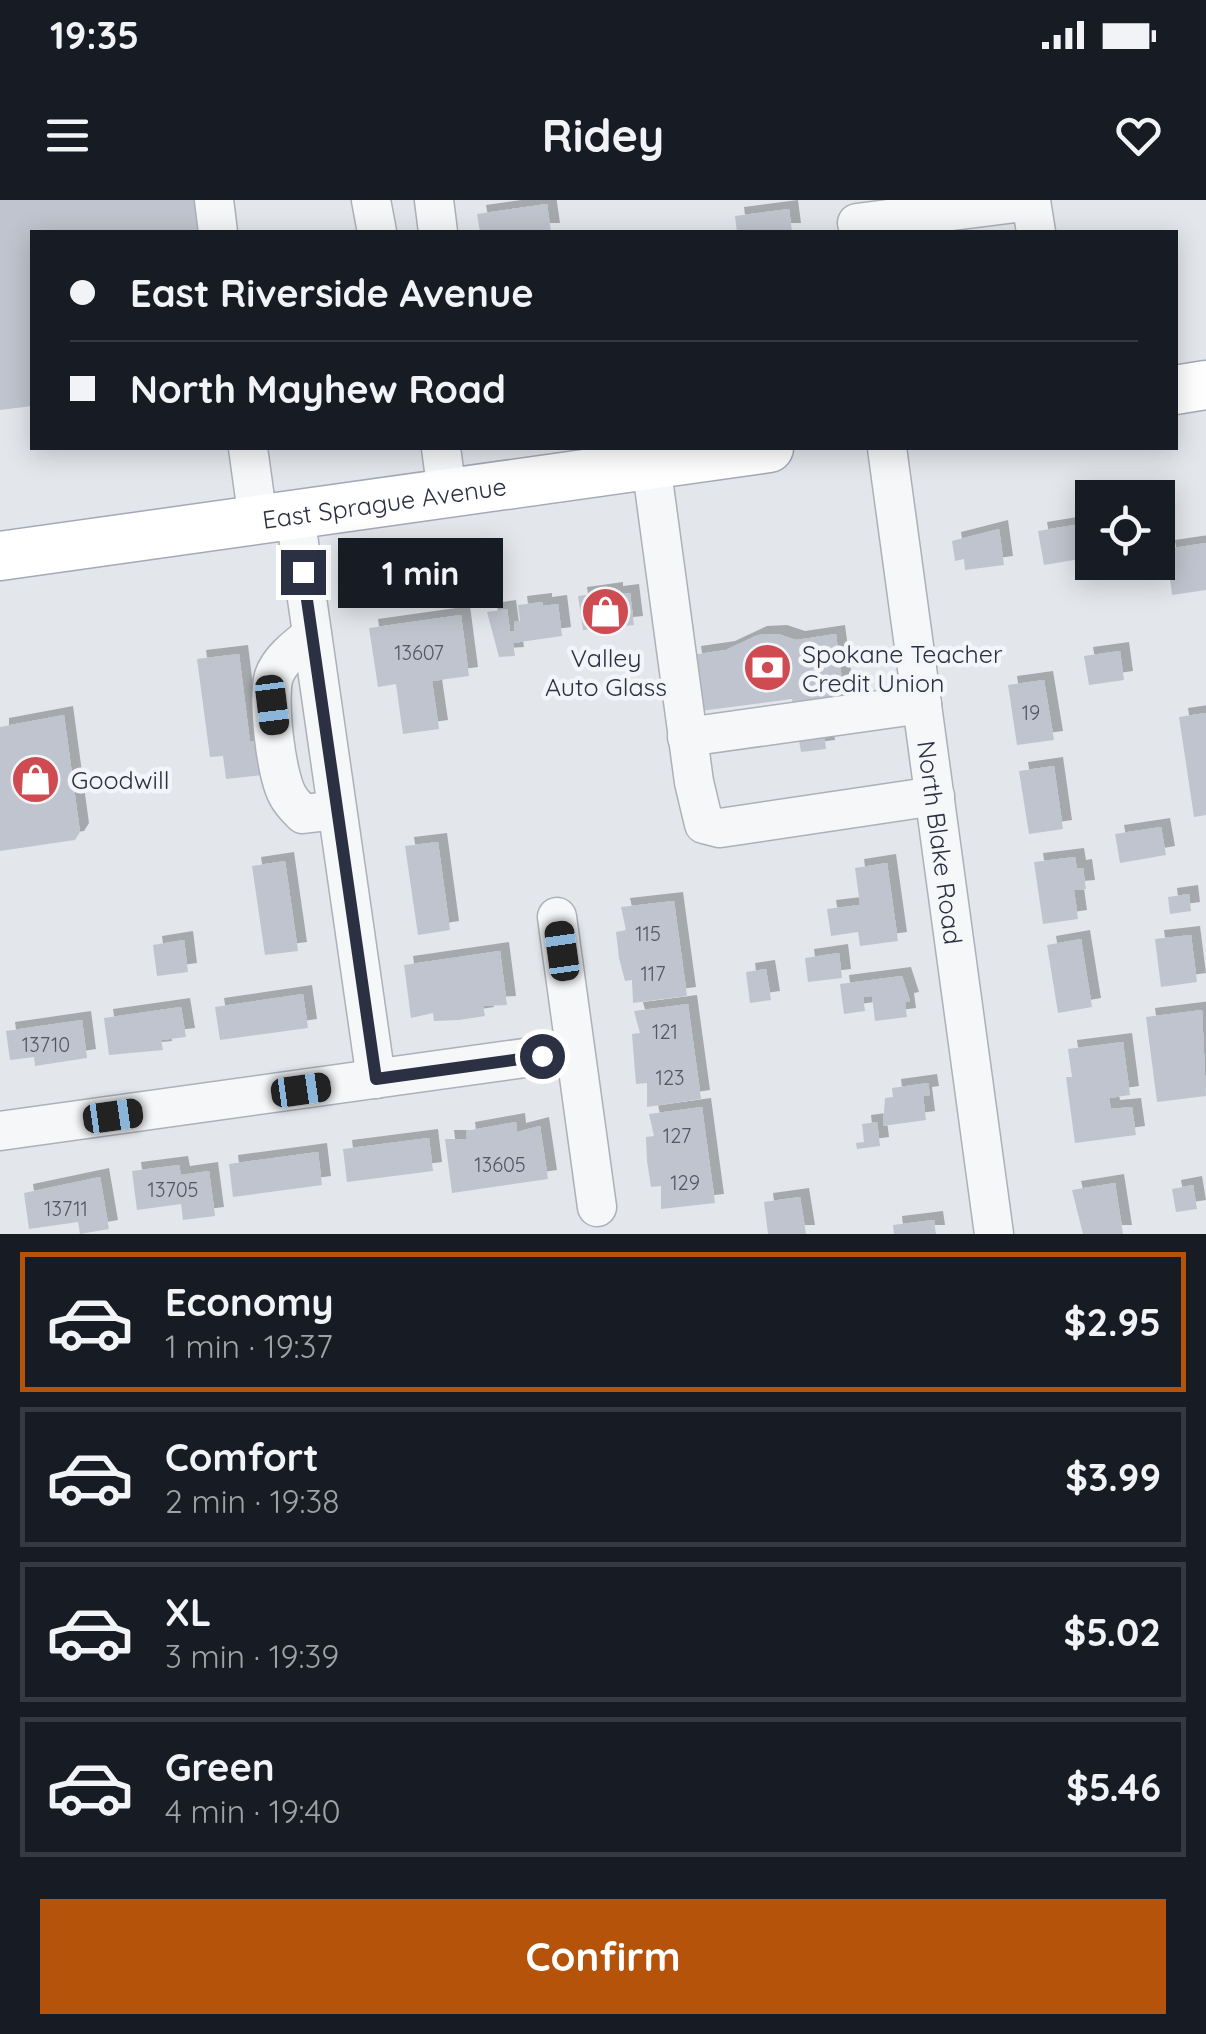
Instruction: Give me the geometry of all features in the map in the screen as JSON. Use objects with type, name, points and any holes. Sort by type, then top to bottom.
[{"type":"main road","points":[[1178,390],[1206,385]]},
{"type":"main road","name":"East Sprague Avenue","points":[[0,556],[276,517],[444,470],[569,462],[651,464],[721,451]]},
{"type":"street","points":[[214,200],[218,230]]},
{"type":"street","points":[[371,200],[378,230]]},
{"type":"street","points":[[434,200],[438,230]]},
{"type":"street","points":[[857,218],[1031,201],[1036,230]]},
{"type":"street","points":[[249,450],[276,517],[312,635],[376,1079]]},
{"type":"street","name":"North Blake Road","points":[[887,450],[994,1234]]},
{"type":"street","points":[[651,464],[687,737],[704,824],[720,828],[935,796]]},
{"type":"street","points":[[312,635],[288,654],[274,675],[272,705],[278,750],[286,794],[303,814],[337,810]]},
{"type":"street","points":[[687,737],[922,704]]},
{"type":"street","points":[[557,917],[597,1207]]},
{"type":"street","points":[[0,1131],[575,1051]]},
{"type":"building","points":[[0,200],[194,200],[198,230],[30,230],[30,406],[0,410]]},
{"type":"building","points":[[547,204],[551,230],[480,230],[477,214]]},
{"type":"building","points":[[789,209],[792,230],[737,230],[735,216]]},
{"type":"building","points":[[1075,525],[1075,560],[1044,565],[1038,531]]},
{"type":"building","points":[[999,529],[1004,565],[965,570],[964,559],[955,561],[952,541]]},
{"type":"building","points":[[1206,543],[1206,590],[1172,595],[1175,548]]},
{"type":"building","name":"Valley Auto Glass","points":[[614,591],[614,595],[630,593],[634,625],[583,630],[578,596]]},
{"type":"building","points":[[543,602],[543,606],[558,604],[562,636],[513,643],[515,656],[499,657],[487,612],[507,609],[510,631],[515,631],[514,622],[520,621],[518,605]]},
{"type":"building","points":[[461,615],[469,676],[432,681],[439,729],[403,734],[396,684],[378,687],[369,628]]},
{"type":"building","name":"Spokane Teacher Credit Union","points":[[778,634],[796,640],[836,634],[842,680],[849,685],[823,725],[826,749],[801,752],[792,699],[700,711],[692,655],[726,650],[758,635]]},
{"type":"building","points":[[1120,651],[1124,680],[1089,685],[1084,656]]},
{"type":"building","points":[[239,654],[250,742],[257,741],[262,775],[226,779],[223,756],[210,757],[197,659]]},
{"type":"building","points":[[1044,680],[1054,740],[1017,745],[1008,685]]},
{"type":"building","points":[[1206,713],[1206,815],[1194,817],[1179,717]]},
{"type":"building","name":"Goodwill","points":[[64,715],[80,832],[75,840],[0,851],[0,727]]},
{"type":"building","points":[[1054,766],[1063,829],[1029,834],[1019,771]]},
{"type":"building","points":[[1161,827],[1166,855],[1120,863],[1115,834]]},
{"type":"building","points":[[438,842],[450,930],[418,935],[405,846]]},
{"type":"building","points":[[1075,857],[1077,869],[1083,868],[1086,889],[1074,890],[1078,919],[1043,924],[1034,862]]},
{"type":"building","points":[[285,861],[298,951],[265,955],[252,866]]},
{"type":"building","points":[[887,863],[898,941],[860,946],[858,932],[831,936],[827,909],[860,905],[855,868]]},
{"type":"building","points":[[1189,894],[1191,911],[1170,914],[1168,897]]},
{"type":"building","points":[[674,901],[687,996],[633,1003],[632,980],[625,981],[619,958],[616,932],[626,930],[621,907]]},
{"type":"building","points":[[1191,935],[1197,982],[1161,987],[1155,939]]},
{"type":"building","points":[[1081,939],[1092,1007],[1058,1013],[1047,945]]},
{"type":"building","points":[[184,940],[188,972],[157,976],[153,945]]},
{"type":"building","points":[[500,951],[507,1005],[483,1006],[485,1016],[459,1020],[434,1021],[433,1013],[411,1018],[404,965]]},
{"type":"building","points":[[839,953],[842,978],[808,982],[805,958]]},
{"type":"building","points":[[766,969],[771,1000],[750,1003],[746,972]]},
{"type":"building","points":[[902,976],[910,1001],[905,1002],[907,1017],[875,1021],[872,996],[863,997],[865,1011],[844,1014],[840,984]]},
{"type":"building","points":[[303,994],[308,1028],[220,1040],[215,1007]]},
{"type":"building","points":[[688,1004],[701,1099],[647,1107],[647,1083],[636,1084],[632,1034],[640,1033],[634,1011]]},
{"type":"building","points":[[181,1007],[186,1037],[161,1040],[163,1050],[109,1055],[104,1018]]},
{"type":"building","points":[[1202,1010],[1206,1096],[1157,1102],[1146,1017]]},
{"type":"building","points":[[82,1020],[87,1058],[35,1066],[34,1057],[10,1060],[6,1031]]},
{"type":"building","points":[[1123,1042],[1130,1095],[1109,1098],[1111,1109],[1132,1107],[1136,1135],[1075,1143],[1066,1077],[1072,1077],[1068,1049]]},
{"type":"building","points":[[928,1083],[930,1095],[923,1096],[926,1120],[883,1126],[885,1098],[893,1097],[892,1088]]},
{"type":"building","points":[[702,1107],[715,1203],[661,1209],[661,1186],[651,1187],[647,1161],[646,1137],[654,1136],[649,1114]]},
{"type":"building","points":[[516,1122],[517,1132],[540,1126],[548,1179],[452,1193],[445,1139],[467,1139],[466,1131]]},
{"type":"building","points":[[877,1122],[880,1146],[857,1149],[856,1143],[864,1142],[862,1124]]},
{"type":"building","points":[[429,1138],[433,1171],[347,1182],[343,1149]]},
{"type":"building","points":[[318,1152],[322,1185],[233,1197],[229,1164]]},
{"type":"building","points":[[179,1165],[181,1175],[209,1171],[215,1216],[183,1220],[181,1204],[137,1210],[132,1171]]},
{"type":"building","points":[[100,1177],[109,1229],[80,1234],[78,1222],[29,1229],[24,1193]]},
{"type":"building","points":[[1115,1183],[1123,1234],[1083,1234],[1072,1190]]},
{"type":"building","points":[[1193,1185],[1197,1209],[1176,1212],[1172,1189]]},
{"type":"building","points":[[800,1197],[806,1234],[768,1234],[764,1202]]},
{"type":"building","points":[[934,1220],[936,1234],[894,1234],[893,1225]]},
{"type":"place","name":"Valley Auto Glass","points":[[606,611]]},
{"type":"place","name":"Spokane Teacher Credit Union","points":[[767,667]]},
{"type":"place","name":"Goodwill","points":[[36,779]]},
{"type":"route","points":[[303,572],[376,1079],[542,1056]]}]
